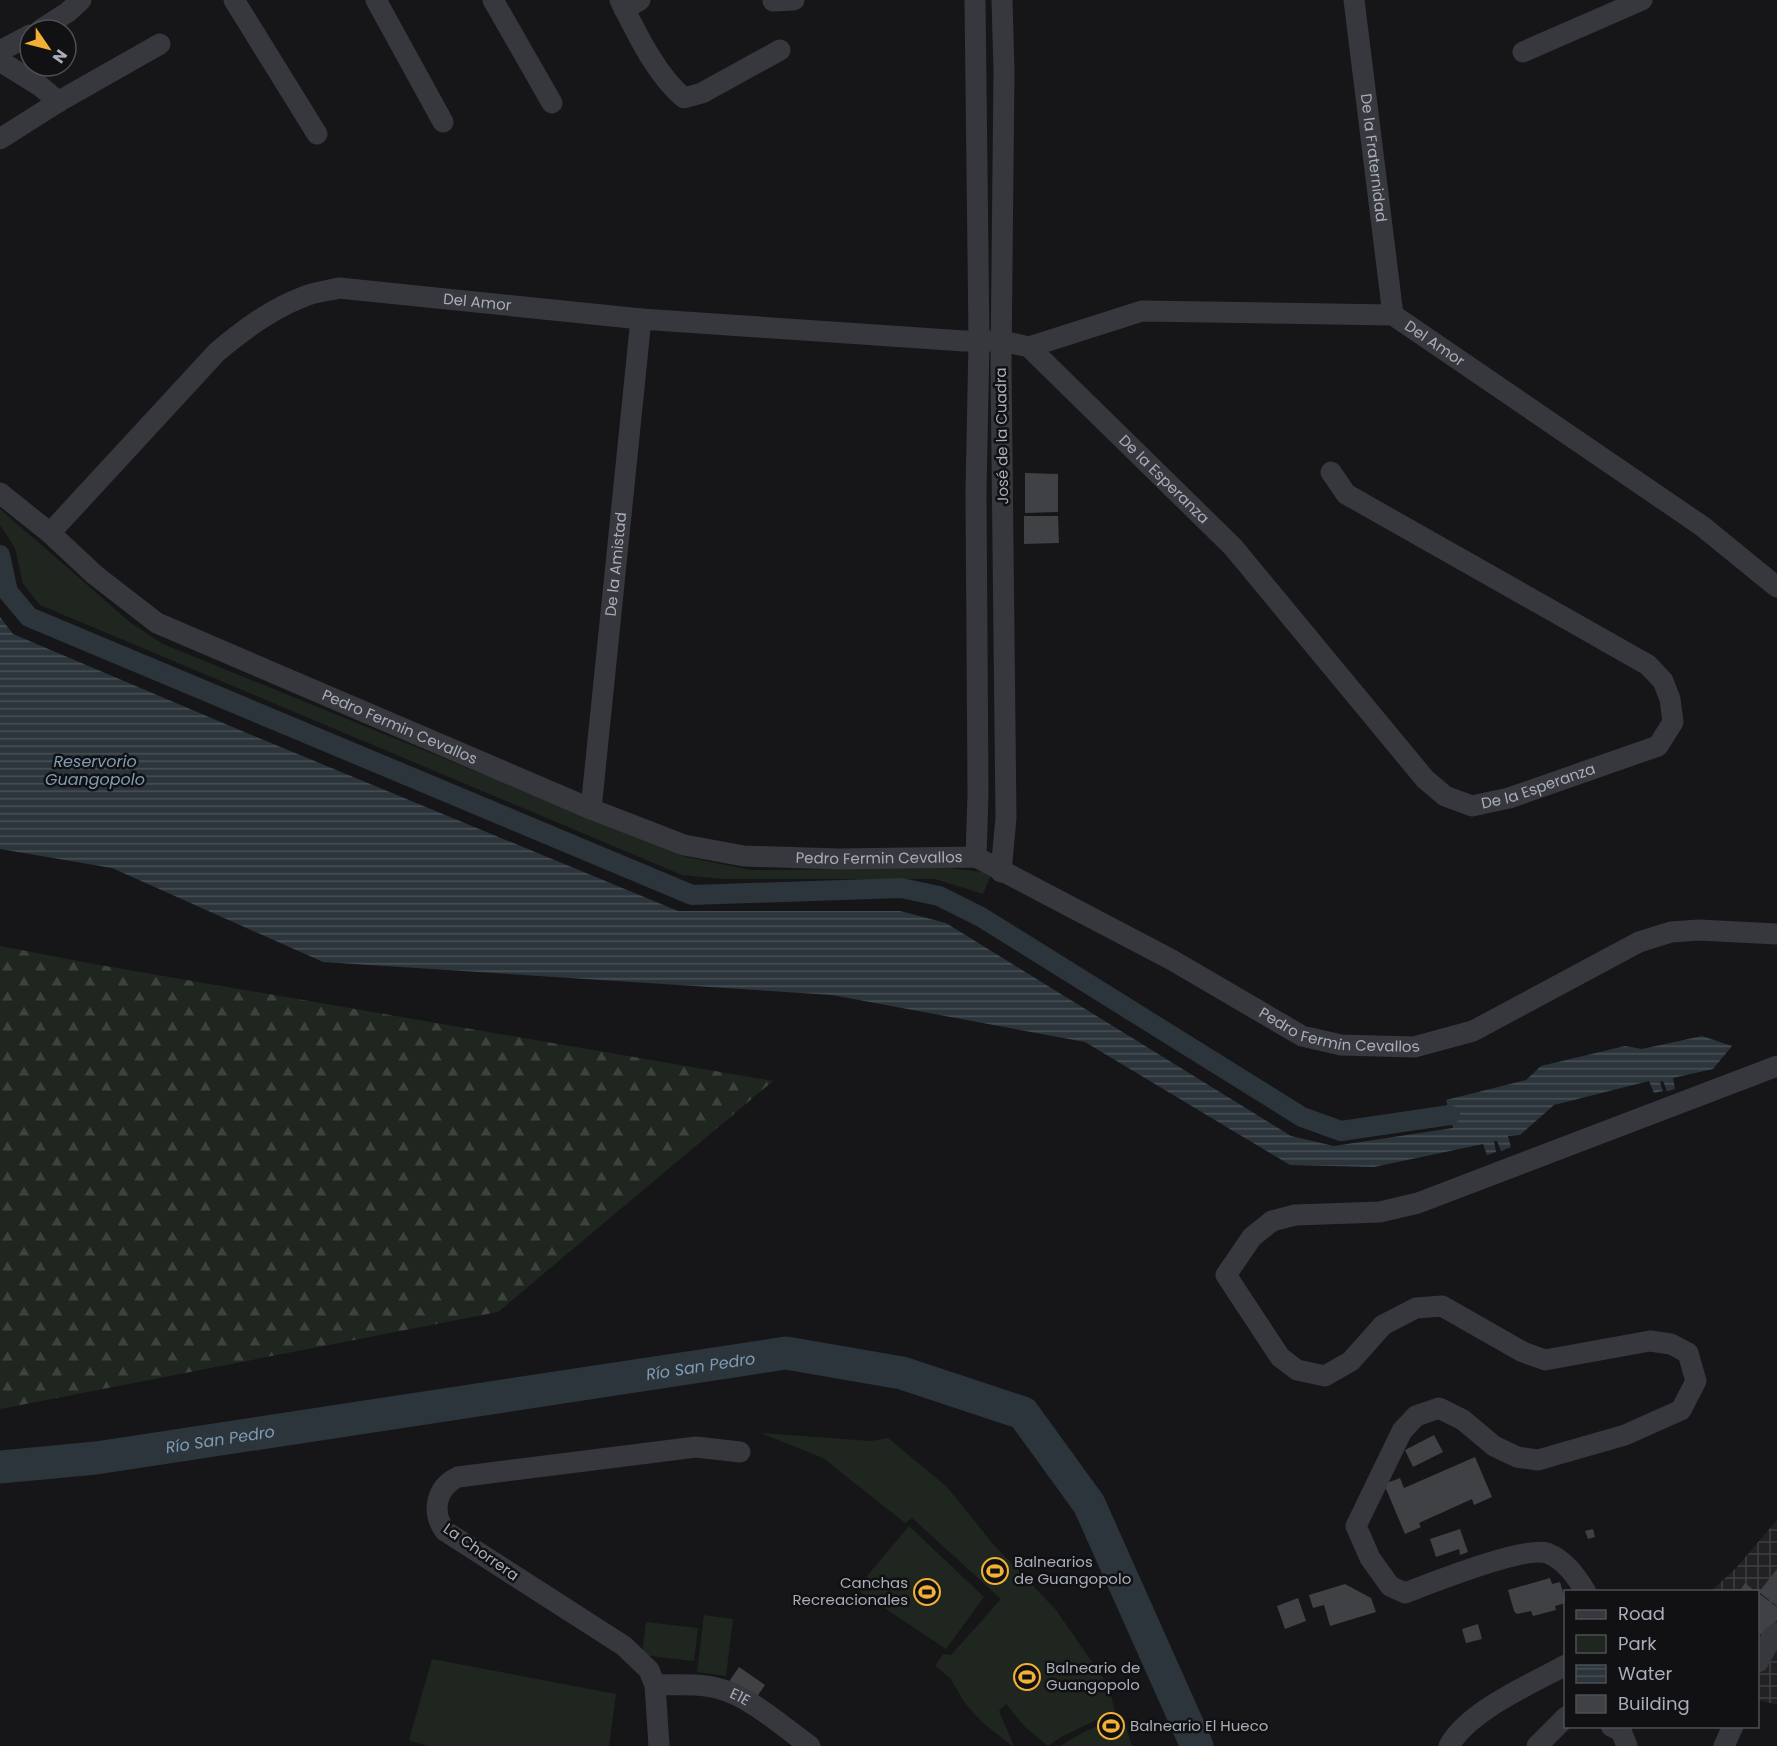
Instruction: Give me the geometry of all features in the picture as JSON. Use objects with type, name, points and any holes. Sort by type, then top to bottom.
[{"type":"street","points":[[59,18],[81,0]]},
{"type":"street","points":[[234,0],[317,134]]},
{"type":"street","points":[[376,0],[443,122]]},
{"type":"street","points":[[493,0],[552,104]]},
{"type":"street","name":"José de la Cuadra","points":[[975,0],[979,341],[976,492],[978,794],[976,857]]},
{"type":"street","name":"José de la Cuadra","points":[[1001,872],[1006,818],[1002,0]]},
{"type":"street","name":"De la Fraternidad","points":[[1354,0],[1394,315]]},
{"type":"street","points":[[1523,52],[1642,0]]},
{"type":"street","points":[[628,3],[638,36],[672,88],[684,98],[702,93],[780,50]]},
{"type":"street","points":[[0,51],[18,41]]},
{"type":"street","points":[[0,139],[160,44]]},
{"type":"street","points":[[0,60],[40,86],[59,102]]},
{"type":"street","points":[[976,72],[1004,71]]},
{"type":"street","name":"Del Amor","points":[[50,533],[217,352],[248,327],[304,296],[339,288],[641,319],[1002,341]]},
{"type":"street","name":"Del Amor","points":[[1029,347],[1142,311],[1394,315],[1702,526],[1777,587]]},
{"type":"street","name":"De la Amistad","points":[[591,808],[641,319]]},
{"type":"street","points":[[1002,341],[1029,347]]},
{"type":"street","name":"De la Esperanza","points":[[1029,347],[1233,547],[1425,779],[1445,796],[1472,806],[1509,798],[1658,746],[1673,722],[1672,710],[1663,681],[1648,665],[1346,494],[1331,472]]},
{"type":"street","name":"Pedro Fermin Cevallos","points":[[0,493],[50,533],[94,575],[157,623],[591,808],[684,845],[744,856],[839,859],[976,857],[1172,960],[1302,1036],[1341,1046],[1414,1047],[1473,1031],[1639,942],[1671,932],[1699,930],[1777,934]]},
{"type":"street","points":[[977,594],[1004,594]]},
{"type":"street","points":[[1585,1590],[1571,1569],[1546,1553],[1517,1554],[1405,1593],[1390,1586],[1370,1558],[1356,1526],[1402,1431],[1416,1416],[1439,1408],[1463,1420],[1494,1446],[1517,1457],[1538,1460],[1625,1435],[1681,1410],[1696,1381],[1688,1353],[1671,1344],[1650,1341],[1584,1351],[1545,1360],[1523,1352],[1442,1306],[1416,1308],[1383,1325],[1351,1361],[1325,1376],[1297,1370],[1280,1357],[1226,1275],[1252,1236],[1272,1221],[1295,1215],[1380,1212],[1418,1203],[1777,1066]]},
{"type":"street","name":"La Chorrera","points":[[659,1746],[655,1685],[649,1670],[624,1646],[445,1531],[438,1521],[437,1500],[451,1480],[458,1477],[696,1447],[740,1452]]},
{"type":"street","points":[[1759,1660],[1772,1637],[1777,1633]]},
{"type":"street","points":[[1449,1746],[1452,1739],[1478,1714],[1564,1666]]},
{"type":"street","name":"E1E","points":[[655,1685],[691,1685],[720,1689],[742,1698],[810,1746]]},
{"type":"street","points":[[1538,1746],[1564,1719]]},
{"type":"street","points":[[1615,1728],[1621,1731],[1627,1746]]},
{"type":"street","points":[[1724,1746],[1732,1728]]},
{"type":"shaded area","points":[[1777,1520],[1777,1705],[1759,1700],[1759,1590],[1712,1590],[1736,1568]]},
{"type":"green space","points":[[0,509],[131,623],[163,644],[686,857],[751,870],[948,868],[992,873],[983,894],[935,879],[723,879],[682,875],[40,605],[23,584],[15,548],[0,525]]},
{"type":"green space","points":[[0,946],[773,1081],[498,1312],[0,1409]]},
{"type":"green space","name":"Balnearios de Guangopolo","points":[[761,1433],[871,1441],[888,1438],[947,1487],[993,1544],[1056,1610],[1108,1685],[1115,1711],[1061,1737],[1048,1746],[1026,1728],[1006,1704],[999,1711],[1014,1746],[1012,1746],[983,1723],[965,1703],[950,1678],[935,1666],[943,1654],[951,1655],[1001,1599],[912,1518],[905,1523],[823,1458]]},
{"type":"green space","points":[[909,1526],[984,1597],[946,1649],[856,1589]]},
{"type":"green space","points":[[704,1615],[733,1619],[726,1676],[697,1672]]},
{"type":"green space","points":[[646,1622],[698,1628],[694,1661],[642,1655]]},
{"type":"green space","points":[[432,1659],[616,1694],[609,1746],[428,1746],[409,1740]]},
{"type":"green space","name":"Balneario El Hueco","points":[[1122,1715],[1132,1746],[1060,1746],[1084,1732]]},
{"type":"water","name":"Reservorio Guangopolo","points":[[0,617],[13,634],[678,911],[900,911],[946,923],[1291,1136],[1334,1146],[1453,1128],[1446,1100],[1526,1080],[1541,1066],[1625,1046],[1642,1049],[1702,1036],[1732,1046],[1713,1069],[1673,1078],[1675,1089],[1667,1091],[1663,1081],[1660,1082],[1663,1091],[1654,1093],[1649,1081],[1554,1105],[1520,1135],[1508,1136],[1511,1147],[1501,1151],[1497,1141],[1494,1141],[1496,1152],[1487,1155],[1483,1144],[1374,1167],[1290,1165],[1085,1042],[832,995],[323,962],[112,868],[0,849]]},
{"type":"building","points":[[1025,473],[1058,474],[1058,512],[1025,513]]},
{"type":"building","points":[[1024,516],[1058,516],[1059,543],[1024,544]]},
{"type":"building","points":[[1434,1435],[1443,1452],[1413,1467],[1405,1450]]},
{"type":"building","points":[[1475,1457],[1492,1497],[1474,1505],[1472,1499],[1419,1523],[1421,1527],[1405,1534],[1384,1484],[1400,1478],[1404,1488]]},
{"type":"building","points":[[1460,1529],[1468,1552],[1460,1555],[1459,1549],[1436,1557],[1430,1539]]},
{"type":"building","points":[[1593,1529],[1595,1537],[1588,1539],[1585,1531]]},
{"type":"building","points":[[1777,1569],[1777,1606],[1759,1592]]},
{"type":"building","points":[[1550,1578],[1552,1584],[1560,1582],[1564,1604],[1555,1606],[1556,1610],[1533,1616],[1531,1611],[1517,1614],[1508,1590]]},
{"type":"building","points":[[1745,1583],[1754,1590],[1740,1590]]},
{"type":"building","points":[[1345,1584],[1371,1598],[1376,1612],[1330,1626],[1324,1605],[1313,1608],[1309,1595]]},
{"type":"building","points":[[1759,1594],[1777,1607],[1777,1620],[1764,1637],[1759,1633]]},
{"type":"building","points":[[1298,1598],[1306,1621],[1285,1629],[1277,1606]]},
{"type":"building","points":[[1478,1624],[1482,1639],[1466,1643],[1462,1629]]},
{"type":"building","points":[[739,1667],[765,1685],[754,1701],[728,1683]]},
{"type":"waterway","points":[[0,555],[8,592],[29,617],[692,895],[901,888],[939,896],[981,917],[1302,1117],[1341,1131],[1450,1115]]},
{"type":"waterway","name":"Río San Pedro","points":[[0,1467],[96,1458],[786,1353],[902,1373],[1023,1413],[1089,1504],[1197,1746]]},
{"type":"place","name":"Balnearios de Guangopolo","points":[[995,1571]]},
{"type":"place","name":"Canchas Recreacionales","points":[[927,1592]]},
{"type":"place","name":"Balneario de Guangopolo","points":[[1027,1677]]},
{"type":"place","name":"Balneario El Hueco","points":[[1111,1726]]}]
